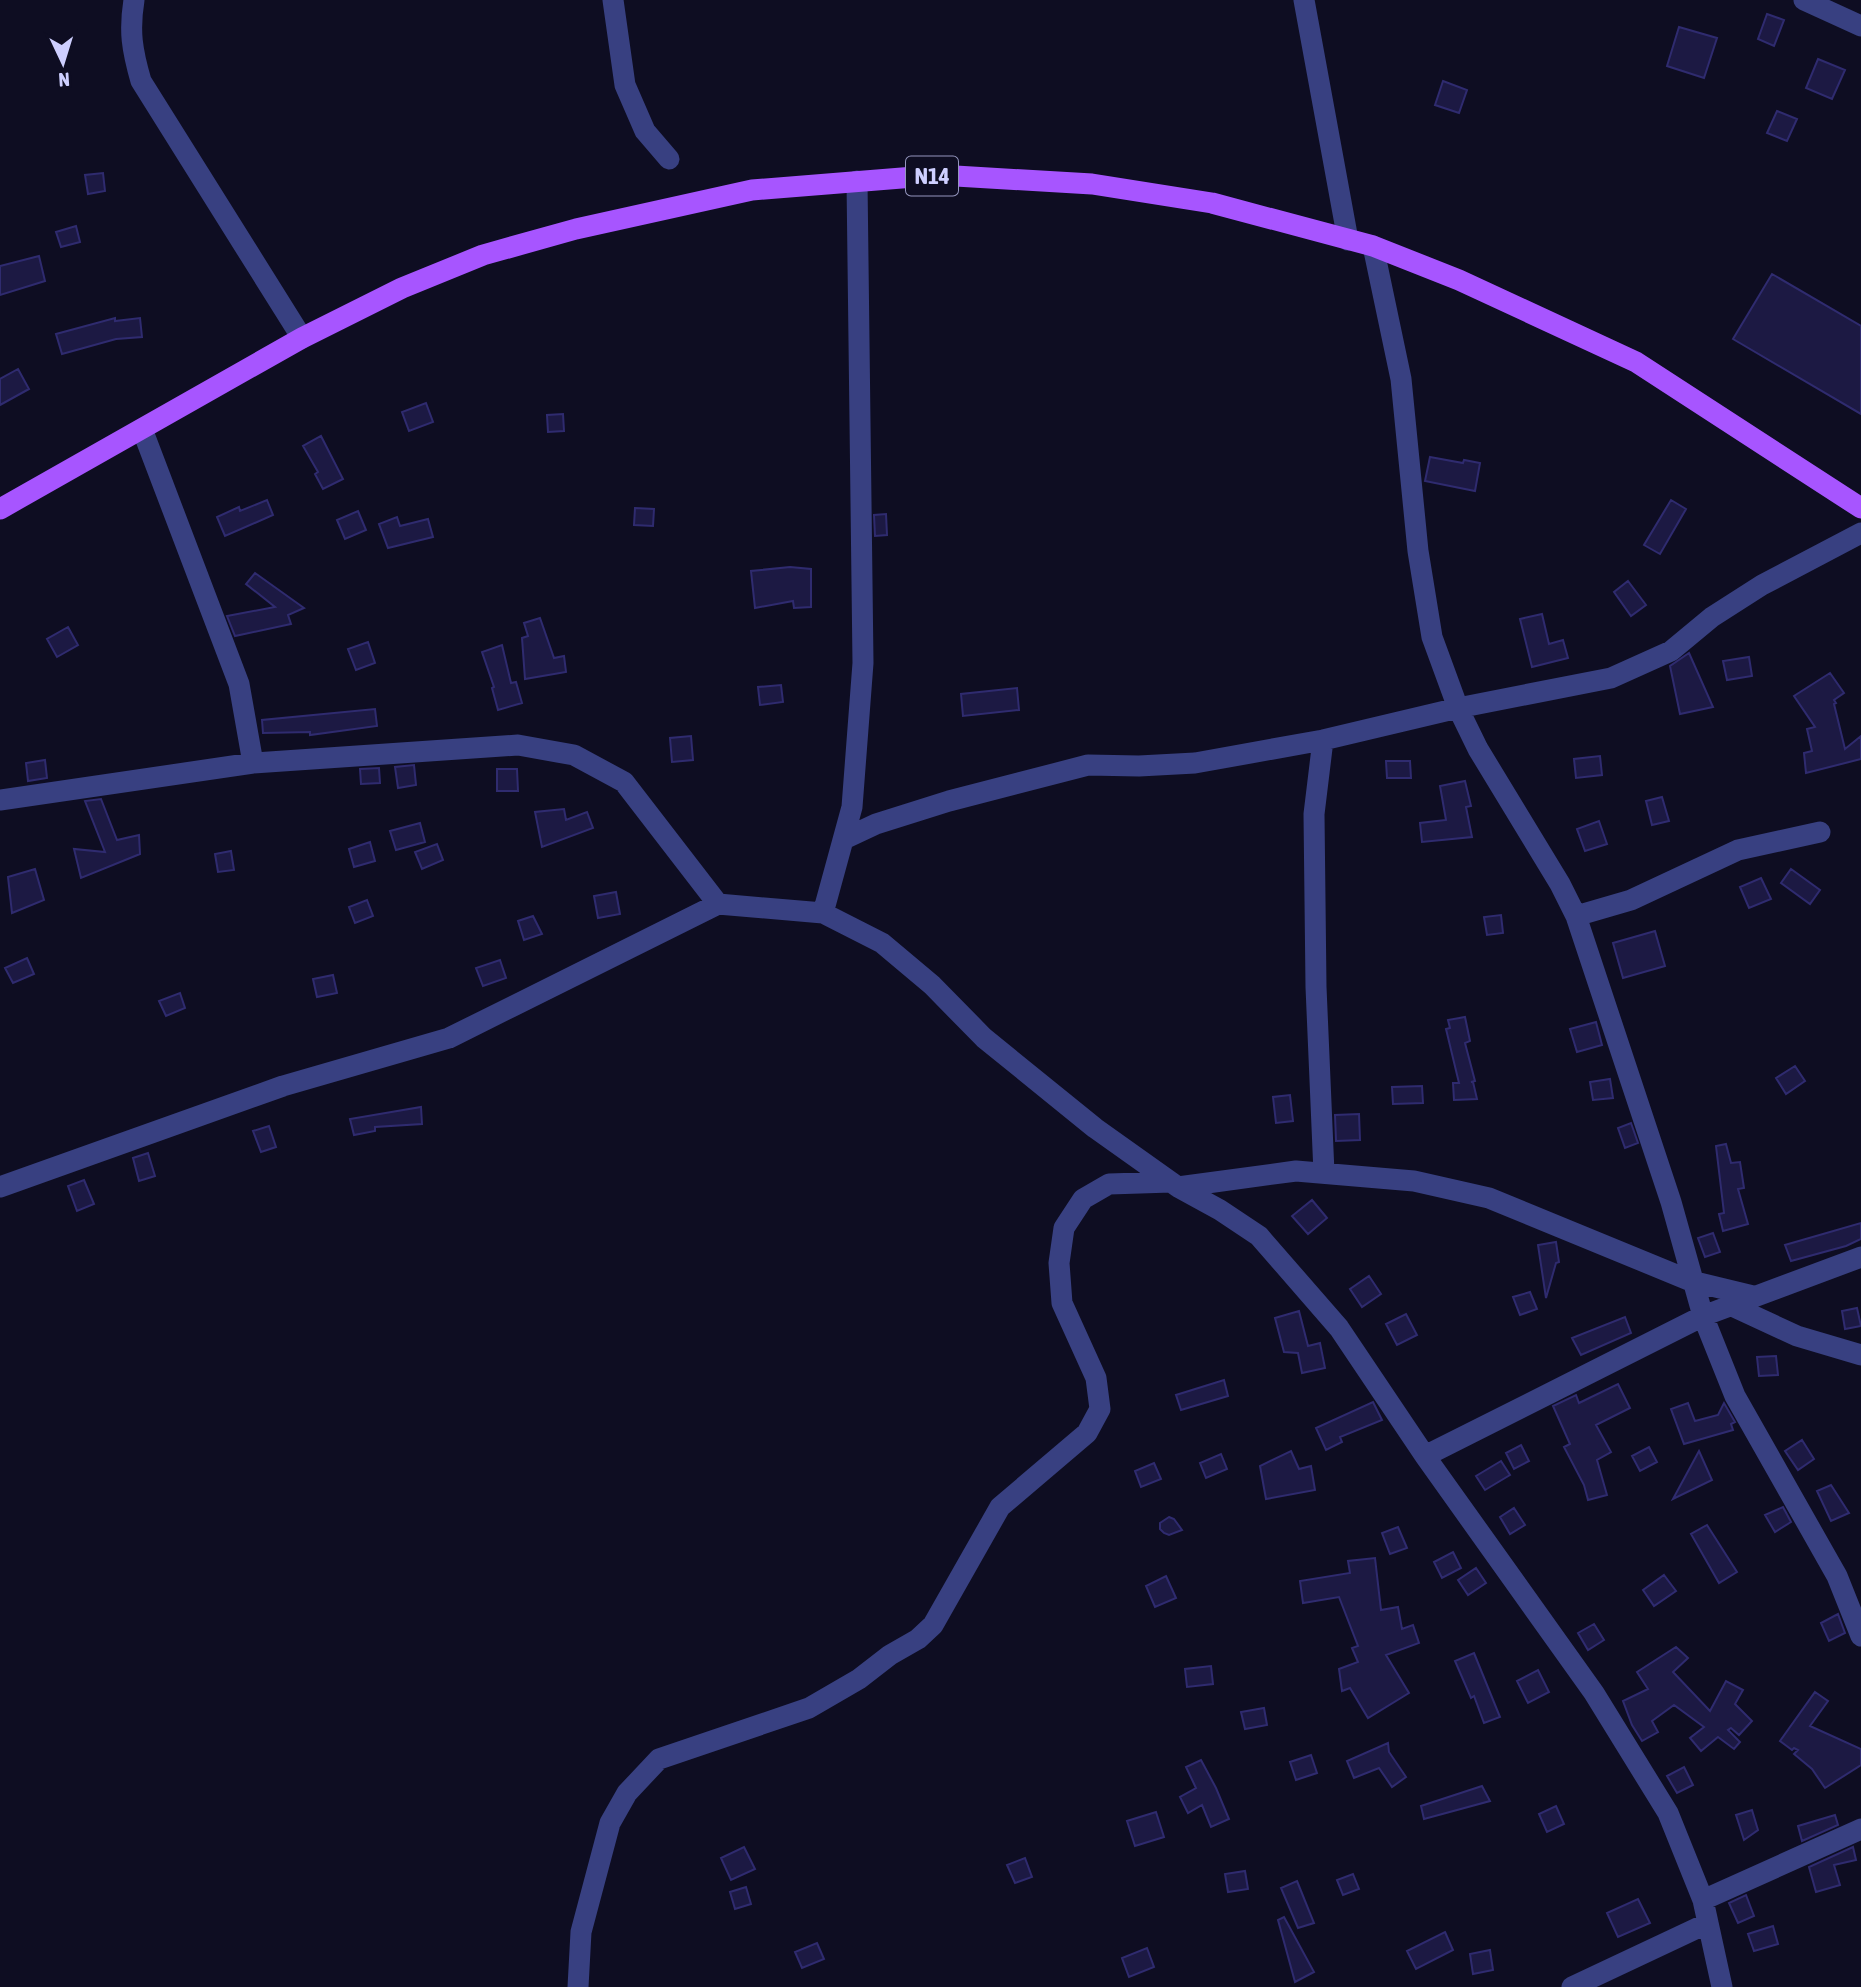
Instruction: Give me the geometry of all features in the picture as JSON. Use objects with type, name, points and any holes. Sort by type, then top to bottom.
[{"type":"main road","name":"N14","points":[[0,509],[302,338],[402,288],[483,255],[576,229],[752,190],[939,175],[1092,184],[1212,203],[1373,246],[1458,280],[1636,362],[1861,508]]},
{"type":"street","points":[[134,0],[130,26],[132,50],[141,81],[302,338]]},
{"type":"street","points":[[613,0],[625,85],[645,131],[669,159]]},
{"type":"street","points":[[1304,0],[1348,240]]},
{"type":"street","points":[[1804,0],[1861,26]]},
{"type":"street","points":[[823,913],[852,807],[863,663],[857,181]]},
{"type":"street","points":[[1373,246],[1401,379],[1417,539],[1432,637],[1458,708],[1478,749],[1560,884],[1576,916],[1671,1202],[1703,1316],[1735,1396],[1838,1576],[1861,1636]]},
{"type":"street","points":[[142,429],[239,684],[253,763]]},
{"type":"street","points":[[844,839],[876,824],[949,801],[1088,765],[1195,763],[1323,740],[1458,708],[1611,678],[1671,652],[1712,617],[1762,585],[1861,533]]},
{"type":"street","points":[[1323,740],[1314,814],[1315,987],[1324,1173]]},
{"type":"street","points":[[0,800],[253,763],[518,745],[574,755],[624,782],[718,904]]},
{"type":"street","points":[[1576,916],[1631,900],[1738,850],[1820,832]]},
{"type":"street","points":[[0,1187],[282,1086],[449,1038],[718,904],[823,913],[882,943],[932,985],[984,1038],[1095,1128],[1175,1184],[1259,1236],[1339,1328],[1425,1456],[1594,1693],[1668,1813],[1703,1900],[1722,1987]]},
{"type":"street","points":[[578,1987],[581,1931],[610,1824],[626,1793],[659,1759],[808,1709],[918,1639],[933,1625],[1000,1507],[1087,1433],[1100,1409],[1096,1378],[1062,1303],[1059,1263],[1064,1228],[1083,1199],[1109,1184],[1175,1184],[1296,1171],[1414,1181],[1489,1198],[1691,1281],[1753,1296]]},
{"type":"street","points":[[1425,1456],[1703,1316],[1861,1257]]},
{"type":"street","points":[[1730,1305],[1797,1336],[1861,1355]]},
{"type":"street","points":[[1703,1900],[1861,1829]]},
{"type":"street","points":[[1572,1987],[1708,1923]]},
{"type":"building","points":[[1767,14],[1784,20],[1774,46],[1758,39]]},
{"type":"building","points":[[1679,27],[1717,38],[1704,78],[1667,66]]},
{"type":"building","points":[[1818,59],[1845,70],[1832,99],[1806,88]]},
{"type":"building","points":[[1443,81],[1467,90],[1459,113],[1435,105]]},
{"type":"building","points":[[1777,111],[1797,119],[1787,141],[1767,133]]},
{"type":"building","points":[[103,173],[105,191],[88,194],[85,175]]},
{"type":"building","points":[[76,226],[80,242],[61,247],[56,232]]},
{"type":"building","points":[[39,256],[45,281],[0,295],[0,266]]},
{"type":"building","points":[[1772,274],[1861,326],[1861,414],[1733,339]]},
{"type":"building","points":[[115,318],[115,321],[140,318],[142,337],[116,339],[62,354],[56,334]]},
{"type":"building","points":[[18,369],[29,389],[0,405],[0,379]]},
{"type":"building","points":[[426,403],[433,422],[409,431],[402,412]]},
{"type":"building","points":[[563,414],[564,431],[548,432],[547,415]]},
{"type":"building","points":[[321,436],[343,479],[323,489],[315,474],[318,472],[303,446]]},
{"type":"building","points":[[1430,457],[1480,463],[1475,491],[1425,481]]},
{"type":"building","points":[[267,500],[273,515],[225,536],[217,517],[239,507],[240,511]]},
{"type":"building","points":[[1671,500],[1686,509],[1660,554],[1644,545]]},
{"type":"building","points":[[635,508],[654,509],[653,526],[634,525]]},
{"type":"building","points":[[358,511],[366,530],[345,539],[337,520]]},
{"type":"building","points":[[886,514],[887,535],[875,536],[874,515]]},
{"type":"building","points":[[397,517],[400,526],[428,519],[433,537],[388,548],[379,524]]},
{"type":"building","points":[[790,567],[811,569],[811,607],[794,608],[793,601],[755,608],[751,571]]},
{"type":"building","points":[[255,573],[304,608],[288,615],[291,624],[235,636],[227,616],[275,607],[246,584]]},
{"type":"building","points":[[1628,581],[1646,605],[1631,616],[1614,592]]},
{"type":"building","points":[[1542,614],[1549,644],[1563,640],[1568,658],[1532,667],[1520,619]]},
{"type":"building","points":[[540,618],[554,658],[564,656],[566,672],[525,679],[522,638],[528,636],[524,623]]},
{"type":"building","points":[[68,627],[78,645],[57,657],[47,639]]},
{"type":"building","points":[[368,642],[375,663],[356,670],[348,649]]},
{"type":"building","points":[[502,645],[511,683],[516,682],[522,703],[498,710],[492,688],[494,687],[482,652]]},
{"type":"building","points":[[1689,653],[1713,707],[1680,714],[1670,666]]},
{"type":"building","points":[[1749,657],[1752,676],[1727,680],[1723,661]]},
{"type":"building","points":[[1830,673],[1844,693],[1834,700],[1834,704],[1845,749],[1861,736],[1861,759],[1806,773],[1804,753],[1812,751],[1807,729],[1815,727],[1794,696]]},
{"type":"building","points":[[781,685],[783,702],[760,705],[758,687]]},
{"type":"building","points":[[1017,688],[1019,710],[963,716],[961,694]]},
{"type":"building","points":[[375,709],[377,726],[310,735],[310,732],[263,733],[262,720]]},
{"type":"building","points":[[691,736],[693,760],[672,762],[670,738]]},
{"type":"building","points":[[1600,756],[1602,775],[1576,778],[1574,759]]},
{"type":"building","points":[[45,760],[47,778],[28,781],[26,763]]},
{"type":"building","points":[[1386,761],[1410,761],[1411,778],[1387,778]]},
{"type":"building","points":[[414,765],[416,785],[398,788],[395,767]]},
{"type":"building","points":[[379,768],[380,783],[361,784],[360,769]]},
{"type":"building","points":[[497,769],[517,769],[518,791],[497,791]]},
{"type":"building","points":[[1465,781],[1471,806],[1466,807],[1472,837],[1422,842],[1420,823],[1446,820],[1440,786]]},
{"type":"building","points":[[1662,797],[1669,821],[1652,825],[1646,801]]},
{"type":"building","points":[[101,799],[117,840],[139,835],[140,854],[81,878],[74,849],[105,852],[85,801]]},
{"type":"building","points":[[564,809],[566,820],[587,812],[593,828],[542,847],[535,812]]},
{"type":"building","points":[[1599,821],[1607,844],[1585,851],[1577,829]]},
{"type":"building","points":[[420,823],[425,842],[396,850],[390,831]]},
{"type":"building","points":[[370,842],[375,861],[354,867],[349,849]]},
{"type":"building","points":[[437,844],[443,860],[422,869],[415,852]]},
{"type":"building","points":[[231,851],[234,870],[218,872],[215,854]]},
{"type":"building","points":[[35,869],[44,900],[12,913],[8,877]]},
{"type":"building","points":[[1791,869],[1820,890],[1810,904],[1781,883]]},
{"type":"building","points":[[1761,878],[1771,899],[1749,908],[1740,887]]},
{"type":"building","points":[[616,892],[620,914],[598,918],[594,896]]},
{"type":"building","points":[[367,900],[373,916],[355,923],[349,907]]},
{"type":"building","points":[[1501,915],[1503,933],[1487,935],[1484,917]]},
{"type":"building","points":[[533,916],[542,934],[524,940],[518,921]]},
{"type":"building","points":[[1655,931],[1665,966],[1623,978],[1613,943]]},
{"type":"building","points":[[27,958],[34,974],[13,983],[5,968]]},
{"type":"building","points":[[500,960],[506,978],[483,986],[476,968]]},
{"type":"building","points":[[333,975],[337,993],[317,997],[313,979]]},
{"type":"building","points":[[180,993],[185,1008],[166,1016],[159,1001]]},
{"type":"building","points":[[1465,1017],[1470,1041],[1465,1043],[1475,1081],[1471,1082],[1477,1099],[1454,1100],[1453,1083],[1459,1083],[1446,1029],[1450,1028],[1448,1020]]},
{"type":"building","points":[[1596,1022],[1602,1045],[1577,1052],[1570,1029]]},
{"type":"building","points":[[1795,1066],[1805,1081],[1786,1094],[1776,1078]]},
{"type":"building","points":[[1610,1079],[1613,1098],[1593,1100],[1590,1082]]},
{"type":"building","points":[[1422,1086],[1423,1103],[1393,1104],[1392,1087]]},
{"type":"building","points":[[1290,1095],[1293,1121],[1276,1123],[1273,1097]]},
{"type":"building","points":[[421,1107],[422,1124],[375,1127],[375,1131],[354,1135],[350,1119]]},
{"type":"building","points":[[1359,1114],[1360,1140],[1336,1141],[1335,1115]]},
{"type":"building","points":[[1631,1123],[1638,1143],[1625,1148],[1618,1128]]},
{"type":"building","points":[[269,1126],[276,1147],[261,1152],[253,1131]]},
{"type":"building","points":[[1726,1144],[1731,1163],[1740,1162],[1744,1188],[1738,1189],[1748,1224],[1723,1231],[1719,1214],[1724,1213],[1716,1146]]},
{"type":"building","points":[[148,1153],[155,1176],[139,1181],[133,1158]]},
{"type":"building","points":[[84,1180],[94,1204],[77,1211],[68,1186]]},
{"type":"building","points":[[1312,1200],[1327,1218],[1308,1234],[1292,1216]]},
{"type":"building","points":[[1861,1223],[1861,1239],[1846,1246],[1791,1261],[1785,1245]]},
{"type":"building","points":[[1713,1233],[1720,1252],[1705,1257],[1698,1238]]},
{"type":"building","points":[[1556,1242],[1559,1262],[1556,1263],[1546,1298],[1538,1245]]},
{"type":"building","points":[[1369,1276],[1381,1294],[1362,1307],[1350,1289]]},
{"type":"building","points":[[1530,1292],[1537,1309],[1520,1315],[1513,1297]]},
{"type":"building","points":[[1857,1308],[1861,1326],[1845,1329],[1842,1311]]},
{"type":"building","points":[[1299,1311],[1308,1346],[1320,1343],[1325,1368],[1302,1373],[1298,1353],[1284,1352],[1275,1318]]},
{"type":"building","points":[[1406,1314],[1417,1335],[1397,1345],[1386,1324]]},
{"type":"building","points":[[1625,1317],[1631,1333],[1581,1355],[1572,1338]]},
{"type":"building","points":[[1776,1356],[1778,1375],[1759,1376],[1757,1357]]},
{"type":"building","points":[[1224,1380],[1228,1396],[1181,1410],[1176,1395]]},
{"type":"building","points":[[1618,1384],[1630,1408],[1596,1425],[1611,1452],[1597,1460],[1607,1495],[1588,1500],[1584,1485],[1564,1447],[1570,1444],[1553,1406],[1576,1395],[1579,1403]]},
{"type":"building","points":[[1373,1402],[1382,1420],[1340,1437],[1342,1442],[1326,1450],[1316,1428]]},
{"type":"building","points":[[1688,1403],[1695,1421],[1718,1415],[1724,1403],[1735,1422],[1731,1424],[1733,1430],[1684,1444],[1671,1409]]},
{"type":"building","points":[[1802,1440],[1814,1459],[1798,1470],[1785,1451]]},
{"type":"building","points":[[1521,1445],[1529,1461],[1514,1469],[1506,1453]]},
{"type":"building","points":[[1649,1447],[1657,1462],[1640,1471],[1632,1456]]},
{"type":"building","points":[[1291,1451],[1299,1469],[1311,1466],[1315,1490],[1266,1499],[1260,1466]]},
{"type":"building","points":[[1699,1451],[1712,1480],[1673,1499]]},
{"type":"building","points":[[1221,1454],[1227,1469],[1206,1478],[1200,1463]]},
{"type":"building","points":[[1501,1461],[1510,1475],[1485,1490],[1476,1476]]},
{"type":"building","points":[[1154,1463],[1161,1479],[1141,1487],[1135,1471]]},
{"type":"building","points":[[1831,1485],[1849,1513],[1831,1521],[1817,1491]]},
{"type":"building","points":[[1783,1507],[1791,1522],[1775,1532],[1765,1515]]},
{"type":"building","points":[[1514,1508],[1525,1525],[1510,1534],[1500,1517]]},
{"type":"building","points":[[1169,1517],[1174,1519],[1182,1530],[1169,1535],[1160,1529],[1160,1523]]},
{"type":"building","points":[[1707,1525],[1737,1572],[1719,1583],[1691,1534]]},
{"type":"building","points":[[1398,1527],[1407,1548],[1390,1554],[1382,1533]]},
{"type":"building","points":[[1453,1552],[1461,1568],[1442,1578],[1434,1562]]},
{"type":"building","points":[[1375,1558],[1381,1610],[1398,1607],[1402,1629],[1413,1625],[1419,1643],[1386,1655],[1409,1693],[1368,1718],[1350,1688],[1342,1691],[1339,1669],[1358,1662],[1352,1648],[1358,1646],[1339,1597],[1303,1603],[1300,1581],[1350,1573],[1348,1561]]},
{"type":"building","points":[[1476,1568],[1486,1583],[1468,1595],[1458,1580]]},
{"type":"building","points":[[1664,1575],[1676,1591],[1654,1606],[1643,1590]]},
{"type":"building","points":[[1166,1576],[1176,1598],[1155,1607],[1146,1586]]},
{"type":"building","points":[[1838,1614],[1845,1633],[1829,1641],[1821,1623]]},
{"type":"building","points":[[1594,1624],[1604,1640],[1588,1650],[1578,1633]]},
{"type":"building","points":[[1676,1647],[1688,1658],[1673,1672],[1710,1711],[1726,1681],[1743,1690],[1735,1704],[1752,1721],[1739,1735],[1731,1728],[1728,1730],[1740,1742],[1734,1749],[1718,1737],[1701,1751],[1690,1738],[1704,1727],[1674,1705],[1652,1721],[1658,1732],[1642,1741],[1632,1725],[1623,1701],[1648,1689],[1637,1672]]},
{"type":"building","points":[[1474,1653],[1500,1717],[1484,1723],[1474,1696],[1471,1698],[1455,1661]]},
{"type":"building","points":[[1211,1666],[1213,1684],[1187,1687],[1185,1669]]},
{"type":"building","points":[[1538,1670],[1549,1692],[1528,1703],[1517,1681]]},
{"type":"building","points":[[1815,1692],[1828,1701],[1810,1726],[1861,1749],[1861,1765],[1825,1788],[1812,1769],[1794,1754],[1798,1750],[1792,1750],[1780,1741]]},
{"type":"building","points":[[1264,1708],[1267,1725],[1245,1729],[1241,1712]]},
{"type":"building","points":[[1388,1743],[1389,1752],[1406,1777],[1392,1787],[1379,1768],[1354,1778],[1347,1761]]},
{"type":"building","points":[[1311,1755],[1317,1773],[1296,1780],[1290,1762]]},
{"type":"building","points":[[1201,1760],[1229,1819],[1211,1827],[1202,1805],[1188,1813],[1180,1797],[1196,1788],[1186,1767]]},
{"type":"building","points":[[1684,1767],[1693,1785],[1677,1793],[1667,1776]]},
{"type":"building","points":[[1482,1786],[1490,1801],[1424,1819],[1421,1806]]},
{"type":"building","points":[[1556,1806],[1564,1824],[1547,1832],[1539,1814]]},
{"type":"building","points":[[1752,1810],[1758,1830],[1744,1840],[1736,1815]]},
{"type":"building","points":[[1156,1812],[1164,1837],[1135,1846],[1127,1821]]},
{"type":"building","points":[[1835,1815],[1838,1825],[1802,1841],[1798,1826]]},
{"type":"building","points":[[744,1847],[755,1869],[731,1880],[721,1858]]},
{"type":"building","points":[[1853,1847],[1856,1860],[1834,1865],[1840,1885],[1816,1892],[1809,1867]]},
{"type":"building","points":[[1025,1858],[1032,1877],[1015,1883],[1007,1865]]},
{"type":"building","points":[[1245,1871],[1248,1889],[1228,1892],[1225,1874]]},
{"type":"building","points":[[1353,1874],[1359,1889],[1343,1895],[1337,1880]]},
{"type":"building","points":[[1297,1881],[1314,1923],[1298,1928],[1281,1888]]},
{"type":"building","points":[[746,1887],[751,1904],[735,1909],[730,1892]]},
{"type":"building","points":[[1746,1895],[1754,1916],[1738,1923],[1729,1903]]},
{"type":"building","points":[[1638,1899],[1650,1923],[1618,1937],[1607,1913]]},
{"type":"building","points":[[1284,1917],[1314,1972],[1295,1982],[1278,1920]]},
{"type":"building","points":[[1773,1926],[1778,1944],[1754,1951],[1748,1934]]},
{"type":"building","points":[[1445,1932],[1453,1950],[1416,1969],[1407,1951]]},
{"type":"building","points":[[817,1943],[824,1959],[802,1968],[795,1952]]},
{"type":"building","points":[[1147,1948],[1154,1967],[1129,1977],[1122,1958]]},
{"type":"building","points":[[1490,1950],[1493,1970],[1473,1974],[1470,1954]]}]
